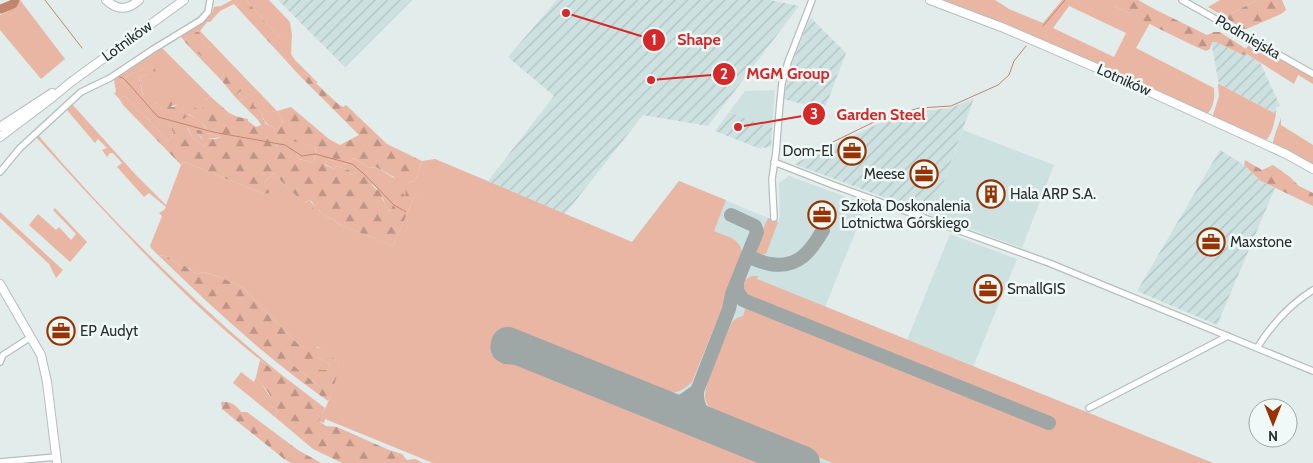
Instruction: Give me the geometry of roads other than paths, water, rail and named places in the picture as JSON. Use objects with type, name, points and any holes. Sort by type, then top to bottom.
[{"type":"street","points":[[106,0],[120,8],[133,6],[139,0]]},
{"type":"street","name":"Lotników","points":[[0,137],[53,98],[71,82],[184,0]]},
{"type":"street","points":[[0,172],[20,148],[81,92],[110,78],[201,20],[208,12],[211,0]]},
{"type":"street","points":[[774,218],[772,179],[782,83],[812,0]]},
{"type":"street","name":"Lotników","points":[[930,0],[1004,28],[1106,72],[1286,154],[1313,169]]},
{"type":"street","name":"Podmiejska","points":[[1182,0],[1313,74]]},
{"type":"street","name":"Lotników","points":[[0,126],[61,86],[71,82]]},
{"type":"street","points":[[774,162],[1049,263],[1313,371]]},
{"type":"street","points":[[0,284],[41,354],[56,460],[0,462]]},
{"type":"street","points":[[1257,348],[1272,326],[1289,307],[1313,290]]},
{"type":"street","points":[[1089,408],[1228,336]]},
{"type":"street","points":[[0,362],[3,355],[32,337]]},
{"type":"waterway","points":[[0,9],[13,4],[15,0]]},
{"type":"waterway","points":[[45,0],[82,48]]},
{"type":"waterway","points":[[1043,26],[1065,0]]},
{"type":"waterway","points":[[800,158],[878,120],[919,108],[951,106],[998,85],[1009,75],[1014,61],[1026,46]]},
{"type":"waterway","points":[[117,76],[123,78],[158,117],[213,132],[285,145],[302,156],[315,154],[352,164],[394,205],[406,212]]},
{"type":"place","name":"Shape","points":[[566,13]]},
{"type":"place","name":"MGM Group","points":[[651,80]]},
{"type":"place","name":"Garden Steel","points":[[738,127]]},
{"type":"place","name":"Dom-El","points":[[852,151]]},
{"type":"place","name":"Meese","points":[[924,174]]},
{"type":"place","name":"Hala ARP S.A.","points":[[991,194]]},
{"type":"place","name":"Szkoła Doskonalenia Lotnictwa Górskiego","points":[[822,215]]},
{"type":"place","name":"Maxstone","points":[[1211,242]]},
{"type":"place","name":"SmallGIS","points":[[988,289]]},
{"type":"place","name":"EP Audyt","points":[[61,331]]}]
